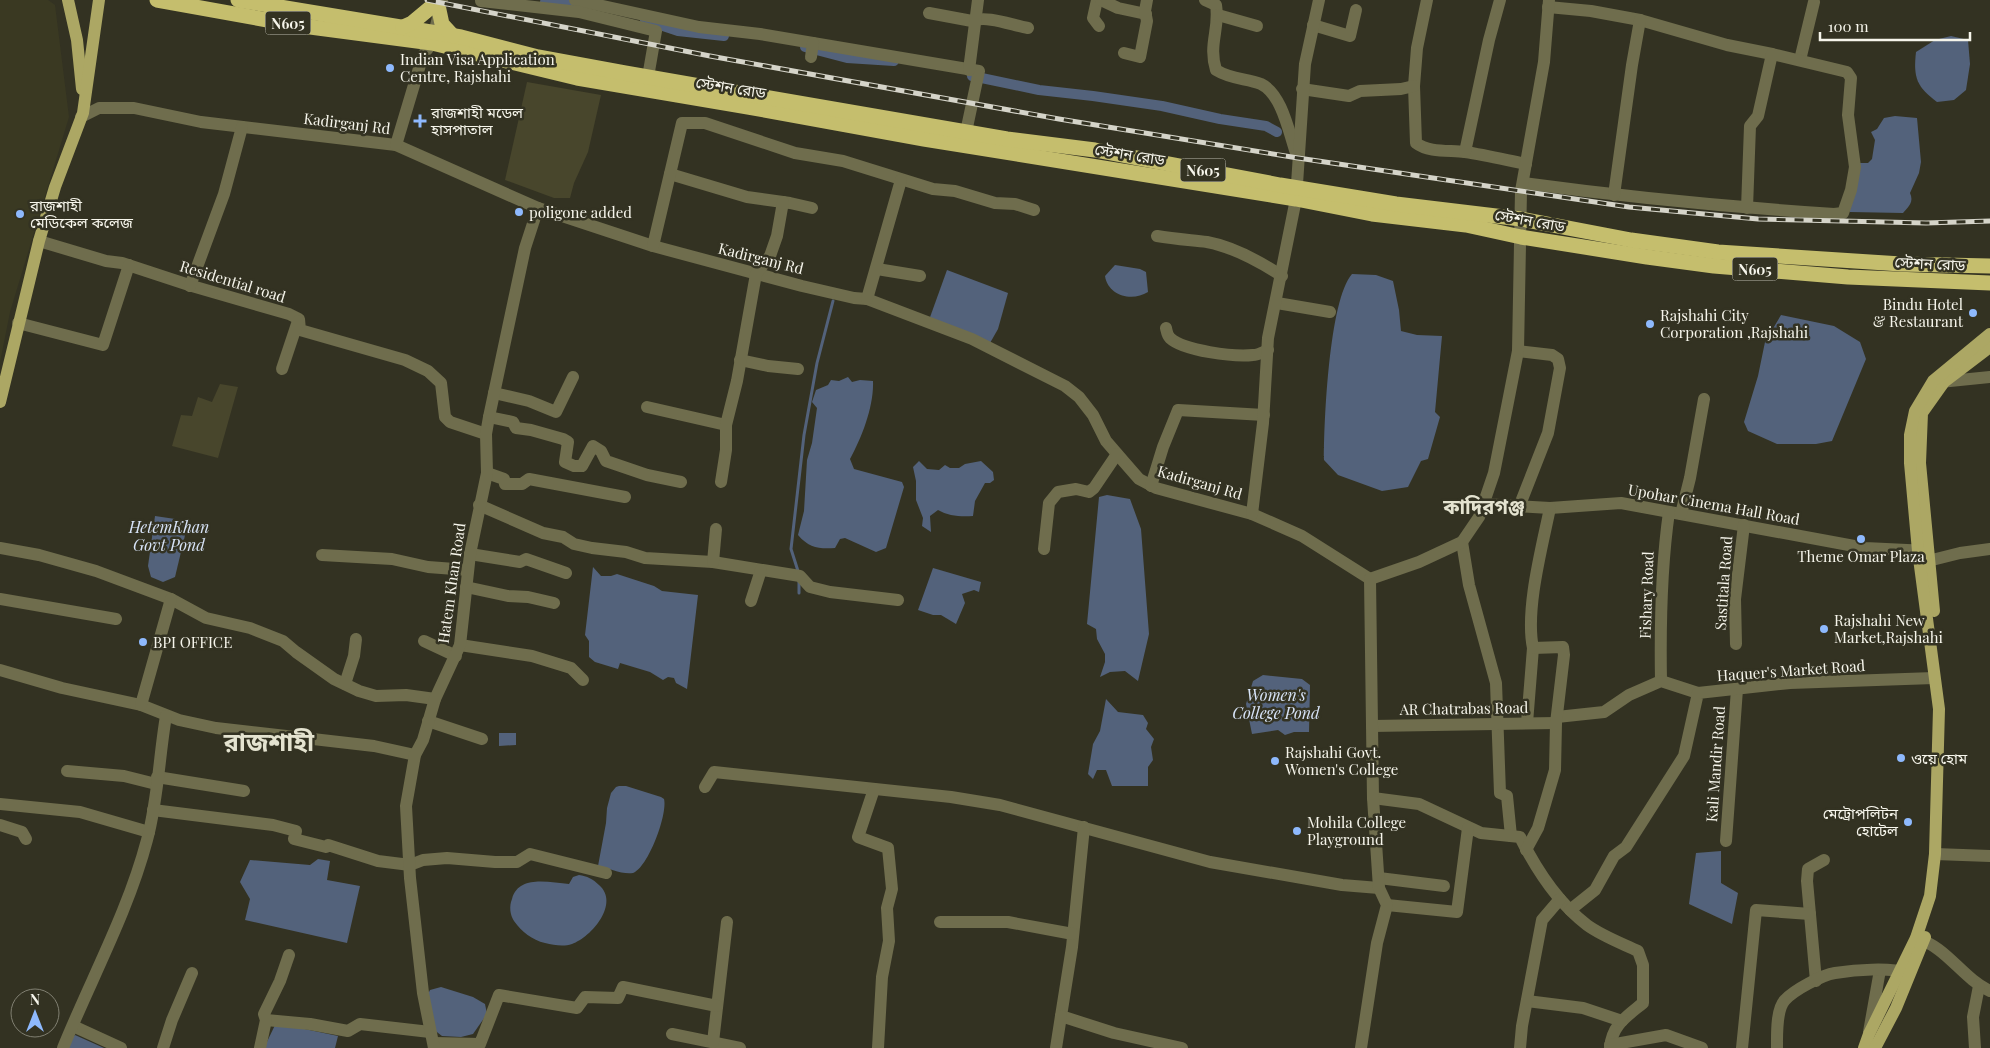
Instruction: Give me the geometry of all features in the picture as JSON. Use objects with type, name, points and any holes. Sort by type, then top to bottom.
[{"type":"highway","name":"N605","points":[[157,0],[295,25],[426,40]]},
{"type":"highway","name":"N605","points":[[238,0],[402,27],[426,40]]},
{"type":"highway","points":[[402,27],[412,23],[436,5],[442,24],[453,36]]},
{"type":"highway","name":"স্টেশন রোড","points":[[426,40],[453,36],[538,57],[648,77],[837,116],[1296,193],[1521,219],[1631,240],[1718,252],[1901,264],[1990,266]]},
{"type":"highway","name":"স্টেশন রোড","points":[[426,40],[577,78],[748,106],[966,132],[1095,150],[1296,193],[1372,214],[1466,225],[1521,237],[1714,266],[1848,277],[1990,283]]},
{"type":"main road","points":[[68,0],[77,40],[83,113]]},
{"type":"main road","points":[[0,402],[39,241],[55,187],[83,113],[99,0]]},
{"type":"main road","points":[[1864,1048],[1869,1034],[1905,972],[1920,939],[1937,854],[1944,707],[1910,463],[1910,435],[1915,410],[1938,382],[1990,334]]},
{"type":"main road","points":[[1938,382],[1990,347]]},
{"type":"main road","points":[[1923,556],[1934,678],[1939,709],[1937,854]]},
{"type":"main road","points":[[1875,1048],[1896,1008],[1905,972]]},
{"type":"street","points":[[969,70],[978,0]]},
{"type":"street","points":[[1097,0],[1093,18],[1099,26]]},
{"type":"street","points":[[1101,0],[1118,8],[1146,14]]},
{"type":"street","points":[[1124,52],[1140,57],[1147,21],[1147,0]]},
{"type":"street","points":[[1205,0],[1216,5],[1218,13]]},
{"type":"street","points":[[1224,0],[1218,13],[1213,40],[1216,70],[1228,77],[1261,84],[1276,96],[1298,158]]},
{"type":"street","points":[[1252,514],[1264,415],[1270,327],[1282,276],[1296,193],[1302,89],[1305,64],[1319,0]]},
{"type":"street","points":[[1427,0],[1418,48],[1414,86],[1416,143],[1421,147],[1432,150],[1465,152],[1526,164]]},
{"type":"street","points":[[1465,152],[1489,40],[1500,0]]},
{"type":"street","points":[[481,1],[578,4],[616,14],[813,43],[979,71],[966,132]]},
{"type":"street","points":[[1800,60],[1814,2]]},
{"type":"street","points":[[1361,1048],[1377,943],[1388,905],[1379,883],[1373,798],[1370,579],[1419,562],[1462,542],[1479,517],[1494,473],[1518,351],[1523,183],[1544,62],[1548,3],[1593,5],[1727,45],[1847,72],[1851,78],[1848,115],[1855,167],[1851,190],[1842,213],[1747,208],[1614,195],[1523,183]]},
{"type":"street","points":[[396,145],[436,5]]},
{"type":"street","points":[[1313,25],[1350,36],[1356,10]]},
{"type":"street","points":[[1218,13],[1257,26]]},
{"type":"street","points":[[616,14],[656,31],[648,77]]},
{"type":"street","points":[[929,14],[972,21],[977,19],[1028,28]]},
{"type":"street","points":[[1614,195],[1640,20]]},
{"type":"street","points":[[811,57],[813,43]]},
{"type":"street","points":[[1747,208],[1750,126],[1758,116],[1772,54]]},
{"type":"street","points":[[1302,89],[1349,96],[1360,91],[1401,89],[1414,86]]},
{"type":"street","name":"Kadirganj Rd","points":[[83,113],[99,108],[134,108],[201,122],[396,145],[538,208],[652,246],[802,286],[854,298],[868,299],[972,339],[1065,386],[1084,403],[1106,441],[1117,454],[1139,479],[1151,486],[1252,514],[1302,536],[1370,579]]},
{"type":"street","points":[[652,246],[682,123],[705,123],[795,153],[843,160],[933,189],[955,192],[995,203],[1015,204],[1034,210]]},
{"type":"street","points":[[190,286],[224,194],[242,127]]},
{"type":"street","points":[[670,174],[747,197],[812,208]]},
{"type":"street","points":[[868,299],[901,180]]},
{"type":"street","points":[[721,482],[726,450],[726,425],[756,274],[770,256],[777,236],[783,202]]},
{"type":"street","name":"Hatem Khan Road","points":[[433,1041],[423,993],[410,878],[406,806],[415,755],[423,740],[435,699],[458,650],[470,554],[487,473],[486,434],[488,417],[525,248],[538,208]]},
{"type":"street","points":[[1157,236],[1177,240],[1208,242],[1260,262],[1282,276]]},
{"type":"street","name":"Residential road","points":[[39,241],[106,261],[129,265],[190,286],[289,314],[299,319],[300,330],[405,360],[428,371],[441,383],[445,417],[450,422],[486,434]]},
{"type":"street","points":[[18,323],[103,345],[129,265]]},
{"type":"street","points":[[877,269],[920,276]]},
{"type":"street","points":[[1276,304],[1330,312]]},
{"type":"street","points":[[282,369],[299,319]]},
{"type":"street","points":[[1166,328],[1168,337],[1176,343],[1193,350],[1255,355],[1268,350]]},
{"type":"street","points":[[1518,351],[1552,355],[1558,359],[1560,368],[1548,433],[1519,507]]},
{"type":"street","points":[[740,360],[798,370]]},
{"type":"street","points":[[494,393],[529,401],[556,412],[573,377]]},
{"type":"street","points":[[1938,382],[1990,377]]},
{"type":"street","name":"Fishary Road","points":[[1661,681],[1660,620],[1663,557],[1675,513],[1690,478],[1704,399]]},
{"type":"street","points":[[647,407],[726,425]]},
{"type":"street","points":[[1151,486],[1163,447],[1178,410],[1264,415]]},
{"type":"street","points":[[488,417],[513,422],[516,428],[532,430],[563,439],[568,442],[564,462],[574,466],[582,466],[594,446],[601,451],[606,461],[647,475],[681,482]]},
{"type":"street","points":[[1044,549],[1049,503],[1058,492],[1076,489],[1089,492],[1094,488],[1117,454]]},
{"type":"street","points":[[487,473],[504,479],[506,484],[522,484],[529,480],[625,497]]},
{"type":"street","name":"Upohar Cinema Hall Road","points":[[1483,504],[1550,508],[1621,503],[1744,524],[1865,548],[1923,556],[1990,549]]},
{"type":"street","points":[[479,505],[543,534],[564,537],[574,544],[626,552],[645,558],[713,562],[800,576],[810,587],[830,592],[898,600]]},
{"type":"street","points":[[1527,724],[1533,648],[1530,632],[1536,582],[1550,508]]},
{"type":"street","name":"Sastitala Road","points":[[1736,644],[1735,599],[1744,524]]},
{"type":"street","points":[[713,562],[716,529]]},
{"type":"street","points":[[1462,542],[1469,585],[1496,683],[1500,793],[1507,796],[1511,836]]},
{"type":"street","points":[[0,548],[39,555],[96,570],[171,600],[206,618],[250,628],[283,641],[334,679],[376,696],[406,694],[435,699]]},
{"type":"street","points":[[470,554],[520,562],[526,559],[566,573]]},
{"type":"street","points":[[322,555],[392,559],[428,567],[468,570]]},
{"type":"street","points":[[751,601],[761,570]]},
{"type":"street","points":[[466,586],[508,596],[528,597],[554,603]]},
{"type":"street","points":[[0,599],[116,619]]},
{"type":"street","points":[[141,705],[171,600]]},
{"type":"street","points":[[346,684],[354,656],[356,639]]},
{"type":"street","points":[[424,641],[458,650],[532,656],[571,668],[583,680]]},
{"type":"street","points":[[1526,850],[1538,828],[1551,790],[1555,770],[1557,720],[1564,655],[1563,647],[1533,648]]},
{"type":"street","points":[[0,670],[62,688],[141,705],[166,716],[216,728],[374,746],[415,755]]},
{"type":"street","name":"Haquer's Market Road","points":[[1570,910],[1595,890],[1614,856],[1626,847],[1684,756],[1698,693],[1790,683],[1934,678]]},
{"type":"street","points":[[1661,681],[1698,693]]},
{"type":"street","name":"AR Chatrabas Road","points":[[1372,726],[1527,724],[1557,720],[1604,712],[1629,695],[1661,681]]},
{"type":"street","name":"Kali Mandir Road","points":[[1726,841],[1737,689]]},
{"type":"street","points":[[63,1048],[123,912],[149,832],[166,716]]},
{"type":"street","points":[[428,721],[482,739]]},
{"type":"street","points":[[67,772],[124,776],[244,791]]},
{"type":"street","points":[[705,788],[714,772],[951,797],[1000,805],[1210,862],[1342,885],[1379,883],[1444,886]]},
{"type":"street","points":[[874,789],[858,837],[888,848],[892,890],[887,908],[889,940],[882,977],[878,1048]]},
{"type":"street","points":[[1373,798],[1419,804],[1481,833],[1520,837],[1526,850],[1560,899],[1570,910],[1588,926],[1638,951],[1643,965],[1643,1003],[1611,1033],[1610,1046],[1666,1035],[1702,1048]]},
{"type":"street","points":[[0,804],[80,812],[149,832]]},
{"type":"street","points":[[153,810],[273,824],[296,831],[294,839],[326,847],[328,845],[378,861],[410,865],[423,860],[447,858],[517,862],[530,854],[606,873]]},
{"type":"street","points":[[0,825],[22,832],[26,839]]},
{"type":"street","points":[[1056,1048],[1073,934],[1084,827]]},
{"type":"street","points":[[1388,905],[1457,912],[1468,828]]},
{"type":"street","points":[[1937,854],[1990,856]]},
{"type":"street","points":[[1816,981],[1807,880],[1808,869],[1824,860]]},
{"type":"street","points":[[1520,1048],[1542,920],[1560,899]]},
{"type":"street","points":[[1742,1048],[1756,910],[1810,914]]},
{"type":"street","points":[[714,1044],[727,922]]},
{"type":"street","points":[[940,922],[1008,922],[1073,934]]},
{"type":"street","points":[[1920,939],[1942,951],[1984,988],[1973,1017],[1975,1048]]},
{"type":"street","points":[[260,1048],[266,1020],[264,1014],[280,981],[288,955]]},
{"type":"street","points":[[1869,1034],[1880,970]]},
{"type":"street","points":[[1777,1048],[1778,1018],[1784,1000],[1805,986],[1834,973],[1880,970],[1905,972]]},
{"type":"street","points":[[163,1048],[172,1020],[192,973]]},
{"type":"street","points":[[266,1020],[310,1024],[348,1031],[360,1024],[433,1041],[480,1044],[499,995],[577,1008],[585,997],[618,998],[622,986],[717,1006]]},
{"type":"street","points":[[1527,1001],[1583,1008],[1622,1021]]},
{"type":"street","points":[[1061,1016],[1114,1033],[1182,1048]]},
{"type":"street","points":[[73,1026],[121,1048]]},
{"type":"street","points":[[672,1034],[740,1048]]},
{"type":"shaded area","name":"রাজশাহী মেডিকেল কলেজ","points":[[0,0],[48,0],[55,5],[69,117],[10,312],[0,362]]},
{"type":"shaded area","points":[[527,82],[601,95],[588,152],[574,183],[570,198],[554,198],[505,180]]},
{"type":"shaded area","points":[[220,384],[238,387],[218,458],[172,446],[181,415],[192,416],[198,397],[212,402]]},
{"type":"water","points":[[1951,36],[1968,40],[1970,64],[1966,90],[1954,100],[1937,102],[1925,92],[1918,81],[1915,69],[1916,52],[1935,40]]},
{"type":"water","points":[[1895,116],[1917,118],[1921,162],[1919,173],[1910,193],[1910,204],[1903,213],[1850,212],[1849,208],[1858,163],[1868,163],[1872,159],[1875,140],[1871,132],[1877,129],[1884,118]]},
{"type":"water","points":[[1115,265],[1140,269],[1146,272],[1148,292],[1135,297],[1128,297],[1111,288],[1105,276]]},
{"type":"water","points":[[947,270],[1008,293],[998,329],[990,343],[929,320]]},
{"type":"water","points":[[1352,274],[1376,275],[1393,281],[1401,331],[1417,335],[1442,336],[1435,412],[1440,417],[1428,459],[1421,461],[1408,487],[1382,491],[1338,475],[1324,460],[1329,362],[1333,334],[1344,288]]},
{"type":"water","points":[[1781,315],[1834,326],[1860,342],[1866,359],[1832,441],[1816,444],[1777,444],[1748,431],[1744,422],[1758,376],[1765,342]]},
{"type":"water","points":[[848,377],[852,382],[860,380],[873,381],[872,401],[859,441],[850,459],[854,469],[902,482],[904,487],[886,548],[876,552],[845,538],[840,539],[835,548],[819,548],[806,543],[798,535],[804,511],[807,460],[812,443],[817,408],[812,402],[816,390],[828,385],[831,380],[839,381]]},
{"type":"water","points":[[919,461],[927,469],[939,470],[945,465],[950,468],[959,468],[965,464],[981,461],[993,472],[994,480],[990,483],[985,483],[975,501],[973,516],[955,516],[938,510],[930,516],[931,532],[922,526],[923,518],[916,500],[916,481],[913,467]]},
{"type":"water","points":[[1107,495],[1130,499],[1141,529],[1149,634],[1138,681],[1125,671],[1110,672],[1100,677],[1105,662],[1105,654],[1097,639],[1096,629],[1087,624],[1099,497]]},
{"type":"water","name":"HetemKhan Govt Pond","points":[[155,516],[182,520],[187,527],[175,577],[163,582],[151,577],[148,566]]},
{"type":"water","points":[[593,567],[601,576],[617,574],[654,586],[662,591],[698,595],[687,689],[676,683],[674,678],[668,677],[663,680],[650,672],[620,663],[618,669],[595,662],[589,657],[589,641],[585,635]]},
{"type":"water","points":[[933,568],[981,582],[979,592],[974,590],[962,594],[965,603],[956,624],[941,615],[933,615],[918,610]]},
{"type":"water","name":"Women's College Pond","points":[[1263,675],[1302,679],[1310,685],[1309,732],[1294,732],[1285,735],[1278,730],[1252,734],[1246,704],[1253,681]]},
{"type":"water","points":[[1106,699],[1118,712],[1143,715],[1148,723],[1146,729],[1154,739],[1151,747],[1153,760],[1148,767],[1148,786],[1112,786],[1106,770],[1097,770],[1093,779],[1088,774],[1093,744],[1100,731]]},
{"type":"water","points":[[499,733],[516,733],[516,745],[499,746]]},
{"type":"water","points":[[619,786],[626,786],[664,799],[663,816],[656,840],[645,861],[633,873],[620,872],[598,866],[607,808],[611,793]]},
{"type":"water","points":[[1721,851],[1721,883],[1738,893],[1732,924],[1689,904],[1696,853]]},
{"type":"water","points":[[318,859],[330,861],[327,880],[360,886],[347,943],[245,920],[250,899],[240,882],[250,860],[310,865]]},
{"type":"water","points":[[579,875],[590,878],[605,892],[605,910],[601,919],[588,934],[572,944],[562,946],[540,942],[520,929],[514,921],[510,910],[516,891],[521,886],[536,882],[569,884],[573,877]]},
{"type":"water","points":[[441,987],[473,997],[485,1004],[487,1014],[473,1034],[461,1037],[442,1036],[433,1029],[426,998],[430,990]]},
{"type":"water","points":[[276,1023],[338,1036],[335,1048],[264,1048]]},
{"type":"water","points":[[75,1035],[104,1048],[68,1048],[70,1040]]},
{"type":"waterway","points":[[545,2],[583,6]]},
{"type":"waterway","points":[[645,20],[678,31],[724,36]]},
{"type":"waterway","points":[[805,47],[847,58],[894,61]]},
{"type":"waterway","points":[[972,76],[1039,90],[1162,106],[1220,119],[1266,126],[1277,132]]},
{"type":"waterway","points":[[798,571],[791,549],[804,435],[817,363],[833,301]]},
{"type":"waterway","points":[[799,581],[799,593]]},
{"type":"railway","points":[[427,0],[710,56],[1059,119],[1298,158],[1629,207],[1758,219],[1926,223],[1990,221]]},
{"type":"place","name":"Indian Visa Application Centre, Rajshahi","points":[[390,68]]},
{"type":"place","name":"রাজশাহী মডেল হাসপাতাল","points":[[420,121]]},
{"type":"place","name":"poligone added","points":[[519,212]]},
{"type":"place","name":"রাজশাহী মেডিকেল কলেজ","points":[[20,214]]},
{"type":"place","name":"Bindu Hotel & Restaurant","points":[[1973,313]]},
{"type":"place","name":"Rajshahi City Corporation ,Rajshahi","points":[[1650,324]]},
{"type":"place","name":"Theme Omar Plaza","points":[[1861,539]]},
{"type":"place","name":"Rajshahi New Market,Rajshahi","points":[[1824,629]]},
{"type":"place","name":"BPI OFFICE","points":[[143,642]]},
{"type":"place","name":"ওয়ে হোম","points":[[1901,758]]},
{"type":"place","name":"Rajshahi Govt. Women's College","points":[[1275,761]]},
{"type":"place","name":"মেট্রোপলিটন হোটেল","points":[[1908,822]]},
{"type":"place","name":"Mohila College Playground","points":[[1297,831]]},
{"type":"district","name":"কাদিরগঞ্জ","points":[[1484,505]]},
{"type":"district","name":"রাজশাহী","points":[[269,740]]}]
